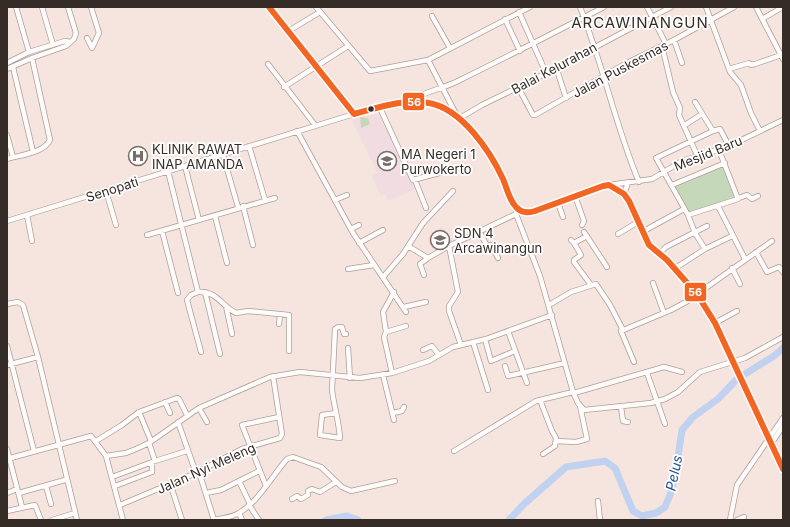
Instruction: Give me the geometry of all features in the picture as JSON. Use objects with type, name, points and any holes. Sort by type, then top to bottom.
[{"type":"main road","points":[[269,7],[287,32],[354,114],[410,102],[438,105],[458,117],[477,138],[494,164],[516,211],[530,212],[558,203],[592,189],[608,185],[624,194],[629,201],[649,245],[674,268],[697,294],[715,324],[783,468]]},
{"type":"street","points":[[16,7],[29,52]]},
{"type":"street","points":[[42,7],[53,45]]},
{"type":"street","points":[[7,69],[66,46],[74,39],[76,33],[68,7]]},
{"type":"street","points":[[87,38],[92,48],[99,33],[91,7]]},
{"type":"street","points":[[316,7],[367,69],[371,71],[428,60],[529,7]]},
{"type":"street","points":[[580,7],[595,46],[630,162],[639,182]]},
{"type":"street","points":[[410,102],[418,96],[444,88],[534,45],[604,7]]},
{"type":"street","points":[[647,7],[664,45],[673,92],[680,108],[679,115],[697,155]]},
{"type":"street","name":"Balai Kelurahan","points":[[458,117],[546,73],[670,7]]},
{"type":"street","points":[[706,7],[732,76],[741,85],[751,113],[760,131]]},
{"type":"street","name":"Jalan Puskesmas","points":[[518,87],[533,116],[604,76],[734,7]]},
{"type":"street","points":[[729,69],[749,63],[751,65],[782,57],[756,7]]},
{"type":"street","points":[[762,19],[783,7]]},
{"type":"street","points":[[287,32],[320,12]]},
{"type":"street","points":[[519,12],[546,73]]},
{"type":"street","points":[[432,16],[450,48]]},
{"type":"street","points":[[504,19],[520,51]]},
{"type":"street","points":[[674,40],[682,63]]},
{"type":"street","points":[[7,63],[18,56],[43,47],[65,41],[70,42]]},
{"type":"street","points":[[284,87],[348,46]]},
{"type":"street","points":[[43,47],[45,53]]},
{"type":"street","points":[[18,56],[21,63]]},
{"type":"street","points":[[7,159],[33,152],[48,144],[50,139],[32,58]]},
{"type":"street","points":[[428,60],[458,117]]},
{"type":"street","points":[[268,64],[284,87],[315,125]]},
{"type":"street","points":[[13,67],[33,152]]},
{"type":"street","points":[[556,67],[566,98]]},
{"type":"street","points":[[695,102],[713,131]]},
{"type":"street","points":[[380,108],[411,178],[415,180],[426,208]]},
{"type":"street","name":"Senopati","points":[[7,221],[354,114]]},
{"type":"street","points":[[684,125],[702,114]]},
{"type":"street","name":"Mesjid Baru","points":[[608,185],[639,182],[652,179],[682,161],[697,155],[720,150],[783,120]]},
{"type":"street","points":[[705,249],[695,233],[688,215],[672,185],[656,158],[670,153],[719,128],[729,146]]},
{"type":"street","points":[[297,131],[351,229],[374,265],[384,276],[405,310],[426,302]]},
{"type":"street","points":[[7,135],[13,157]]},
{"type":"street","points":[[249,146],[265,200]]},
{"type":"street","points":[[720,150],[739,198]]},
{"type":"street","points":[[223,155],[253,245]]},
{"type":"street","points":[[672,185],[725,163]]},
{"type":"street","points":[[184,166],[199,220]]},
{"type":"street","points":[[415,180],[458,168]]},
{"type":"street","points":[[168,171],[198,292]]},
{"type":"street","points":[[624,194],[628,183]]},
{"type":"street","points":[[106,191],[116,225]]},
{"type":"street","points":[[384,276],[408,246],[423,223],[453,191]]},
{"type":"street","points":[[335,200],[347,195]]},
{"type":"street","points":[[688,215],[747,195],[752,199],[758,196]]},
{"type":"street","points":[[575,196],[584,221],[582,225]]},
{"type":"street","points":[[147,235],[275,198]]},
{"type":"street","points":[[558,203],[563,218]]},
{"type":"street","points":[[718,206],[744,259]]},
{"type":"street","points":[[642,232],[684,209]]},
{"type":"street","points":[[424,275],[420,264],[428,258],[516,211],[549,304],[573,391],[580,406],[587,439],[576,442],[556,441]]},
{"type":"street","points":[[27,215],[32,241]]},
{"type":"street","points":[[215,216],[227,263]]},
{"type":"street","points":[[618,234],[638,222]]},
{"type":"street","points":[[351,229],[359,225]]},
{"type":"street","points":[[659,254],[666,247],[707,226]]},
{"type":"street","points":[[360,243],[382,230]]},
{"type":"street","points":[[162,231],[178,293]]},
{"type":"street","points":[[479,232],[487,246],[491,245],[498,258]]},
{"type":"street","points":[[591,285],[574,262],[581,255],[572,242],[586,234],[607,267]]},
{"type":"street","points":[[674,268],[705,249],[732,236]]},
{"type":"street","points":[[620,331],[664,313],[697,294],[744,259],[772,241]]},
{"type":"street","points":[[408,246],[428,258]]},
{"type":"street","points":[[449,246],[458,294],[449,306],[448,311],[461,345]]},
{"type":"street","points":[[756,252],[767,272],[779,267],[783,272]]},
{"type":"street","points":[[348,269],[374,265]]},
{"type":"street","points":[[732,268],[740,284]]},
{"type":"street","points":[[652,283],[664,313]]},
{"type":"street","points":[[549,304],[571,292],[596,284],[610,304],[620,324],[620,331],[634,362]]},
{"type":"street","points":[[201,352],[187,300],[189,296],[198,292],[205,292],[218,297],[226,306],[236,313],[248,311],[289,316],[289,351]]},
{"type":"street","points":[[205,292],[220,354]]},
{"type":"street","points":[[392,373],[384,337],[386,332],[383,312],[394,292]]},
{"type":"street","points":[[7,304],[18,302],[23,305],[60,444],[77,520]]},
{"type":"street","points":[[226,306],[232,334]]},
{"type":"street","points":[[715,324],[737,310]]},
{"type":"street","points":[[279,324],[280,314]]},
{"type":"street","points":[[106,456],[126,453],[150,442],[199,408],[273,376],[300,372],[350,378],[365,378],[383,375],[414,367],[461,345],[485,339],[552,315]]},
{"type":"street","points":[[336,414],[322,415],[320,435],[340,438],[332,376],[335,329],[340,326],[344,334],[346,334]]},
{"type":"street","points":[[386,332],[406,326]]},
{"type":"street","points":[[508,331],[527,383]]},
{"type":"street","points":[[580,406],[587,410],[656,402],[678,392],[694,377],[706,369],[783,337]]},
{"type":"street","points":[[485,339],[491,361],[515,351]]},
{"type":"street","points":[[474,342],[488,390]]},
{"type":"street","points":[[7,346],[9,364],[34,451]]},
{"type":"street","points":[[423,350],[432,346],[439,355]]},
{"type":"street","points":[[348,348],[350,378]]},
{"type":"street","points":[[9,364],[38,357]]},
{"type":"street","points":[[505,366],[508,376],[523,372],[566,366]]},
{"type":"street","points":[[454,451],[540,400],[666,367],[682,372]]},
{"type":"street","points":[[647,373],[665,424]]},
{"type":"street","points":[[383,375],[394,420]]},
{"type":"street","name":"Jalan Nyi Meleng","points":[[120,504],[197,472],[249,446],[280,438],[282,434],[273,376]]},
{"type":"street","points":[[96,440],[122,425],[139,412],[178,398],[187,415]]},
{"type":"street","points":[[540,400],[552,431],[556,435],[556,445],[543,454]]},
{"type":"street","points":[[165,402],[170,413]]},
{"type":"street","points":[[392,413],[402,411],[404,407]]},
{"type":"street","points":[[621,407],[623,422],[628,422]]},
{"type":"street","points":[[199,408],[206,422]]},
{"type":"street","points":[[115,486],[152,472],[153,461],[150,442],[139,412]]},
{"type":"street","points":[[264,483],[242,424],[279,417]]},
{"type":"street","points":[[770,441],[783,418]]},
{"type":"street","points":[[178,422],[187,451],[206,493],[214,519],[239,513],[249,503],[264,483],[293,457],[321,467],[336,482],[346,489],[354,491],[395,481]]},
{"type":"street","points":[[730,520],[736,485],[783,426]]},
{"type":"street","points":[[8,458],[88,436],[96,440],[106,456],[120,504],[123,520]]},
{"type":"street","points":[[7,449],[8,458],[22,508]]},
{"type":"street","points":[[112,477],[153,461],[187,451]]},
{"type":"street","points":[[206,493],[221,490],[259,471]]},
{"type":"street","points":[[7,493],[46,486],[65,480]]},
{"type":"street","points":[[239,481],[259,520]]},
{"type":"street","points":[[292,499],[297,496],[301,499],[305,498],[312,489],[320,492],[336,482]]},
{"type":"street","points":[[170,483],[182,520]]},
{"type":"street","points":[[46,486],[51,504]]},
{"type":"street","points":[[598,501],[600,520]]},
{"type":"street","points":[[7,511],[36,505],[41,520]]},
{"type":"street","points":[[52,520],[75,513]]},
{"type":"street","points":[[239,513],[242,520]]},
{"type":"street","points":[[737,520],[744,517]]},
{"type":"shaded area","name":"MA Negeri 1 Purwokerto","points":[[380,113],[416,189],[388,201],[385,194],[381,196],[371,175],[377,172],[351,119]]},
{"type":"shaded area","name":"SDN 4 Arcawinangun","points":[[443,227],[454,243],[437,255],[428,242],[428,238],[431,234]]},
{"type":"green space","points":[[360,117],[368,118],[370,124],[361,128]]},
{"type":"green space","points":[[727,164],[738,191],[738,196],[688,213],[674,183]]},
{"type":"green space","points":[[441,236],[447,246],[441,250],[435,239]]},
{"type":"waterway","name":"Pelus","points":[[509,520],[524,504],[566,467],[605,461],[615,468],[633,511],[642,516],[656,513],[665,507],[670,495],[675,476],[682,430],[693,417],[718,399],[737,379],[774,356],[783,348]]},
{"type":"waterway","name":"Pelus","points":[[326,520],[347,516],[358,520]]},
{"type":"transit line","name":"56","points":[[269,7],[354,114],[391,104],[410,102],[429,103],[453,113],[483,144],[503,179],[508,194],[516,207],[520,210],[528,212],[535,211],[609,185],[624,194],[629,201],[649,245],[667,260],[697,294],[715,323],[783,469]]},
{"type":"place","name":"KLINIK RAWAT INAP AMANDA","points":[[138,156]]},
{"type":"place","name":"MA Negeri 1 Purwokerto","points":[[387,161]]},
{"type":"place","name":"SDN 4 Arcawinangun","points":[[440,240]]},
{"type":"district","name":"ARCAWINANGUN","points":[[640,23]]}]
